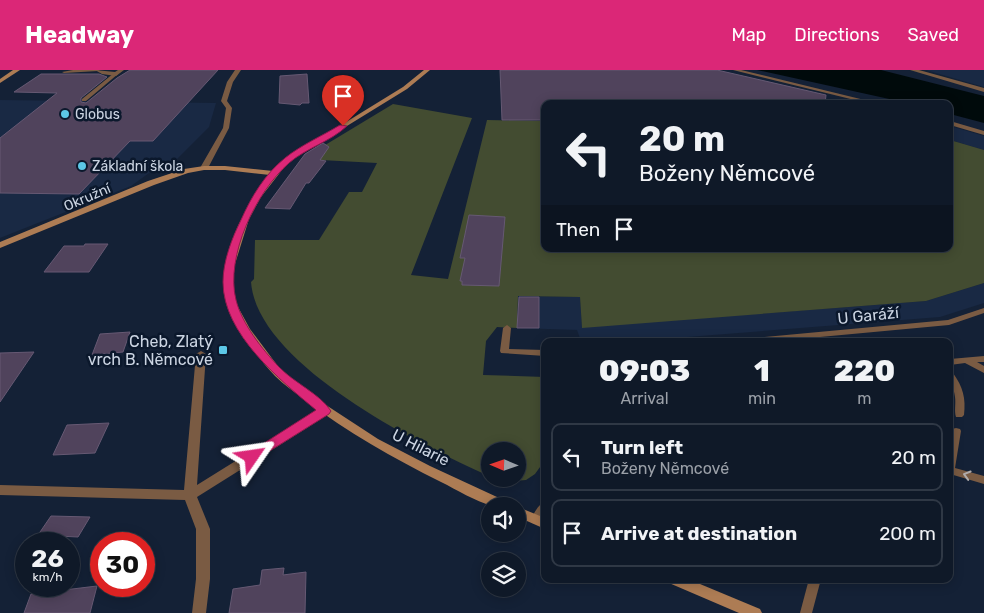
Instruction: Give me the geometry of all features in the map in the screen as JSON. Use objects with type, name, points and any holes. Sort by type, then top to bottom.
[{"type":"street","points":[[0,81],[17,70]]},
{"type":"street","points":[[98,70],[104,73],[118,72]]},
{"type":"street","points":[[204,168],[226,128],[229,108],[224,101],[230,82],[238,70]]},
{"type":"street","name":"U Hilarie","points":[[427,70],[405,88],[288,160],[274,173],[253,202],[240,231],[230,264],[228,282],[231,302],[242,327],[276,370],[325,411],[369,439],[420,467],[485,497]]},
{"type":"street","points":[[913,70],[984,90]]},
{"type":"street","name":"Okružní","points":[[0,245],[151,183],[187,171],[204,168],[274,173]]},
{"type":"street","points":[[199,613],[203,579],[203,530],[190,495],[201,354]]},
{"type":"street","points":[[0,490],[32,489],[134,495],[190,495],[325,411]]},
{"type":"street","points":[[526,515],[541,522]]},
{"type":"street","points":[[684,583],[755,613]]},
{"type":"lane","points":[[64,72],[98,70]]},
{"type":"lane","points":[[735,70],[862,100]]},
{"type":"lane","points":[[84,100],[118,72]]},
{"type":"lane","points":[[953,124],[984,133]]},
{"type":"lane","name":"U Garáží","points":[[784,338],[949,322],[984,310]]},
{"type":"lane","points":[[507,328],[504,351],[541,353]]},
{"type":"lane","points":[[953,362],[984,359]]},
{"type":"lane","points":[[965,360],[984,370]]},
{"type":"lane","points":[[953,381],[962,400],[959,415]]},
{"type":"lane","points":[[953,450],[956,432]]},
{"type":"lane","points":[[953,470],[984,480]]},
{"type":"lane","points":[[806,613],[814,583]]},
{"type":"shaded area","points":[[757,70],[881,70],[984,96],[984,123],[953,115],[953,100],[894,100]]},
{"type":"shaded area","points":[[927,70],[984,70],[984,87],[929,71]]},
{"type":"shaded area","name":"Základní škola","points":[[0,100],[216,103],[209,127],[177,159],[149,173],[131,186],[0,238]]},
{"type":"shaded area","points":[[953,127],[984,136],[984,150],[953,141]]},
{"type":"shaded area","points":[[984,283],[984,303],[940,317],[674,338],[580,338],[577,330],[517,328],[518,296],[580,297],[582,327],[926,301]]},
{"type":"green space","points":[[393,104],[472,118],[411,275],[448,279],[487,120],[541,121],[541,252],[953,252],[953,141],[984,150],[984,283],[926,301],[582,328],[580,297],[518,296],[517,328],[497,327],[486,341],[483,375],[541,377],[541,466],[535,474],[526,480],[526,442],[481,442],[481,472],[423,444],[346,398],[311,371],[281,343],[260,313],[251,282],[254,279],[255,240],[319,240],[349,192],[362,192],[377,163],[302,159]]},
{"type":"building","points":[[130,70],[218,70],[153,141],[130,141],[79,194],[0,193],[0,138],[57,93],[14,92],[41,74],[99,74],[107,77],[81,98],[81,102],[86,103]]},
{"type":"building","points":[[500,70],[717,70],[826,95],[825,100],[541,100],[541,120],[502,120]]},
{"type":"building","points":[[307,74],[309,103],[302,103],[300,105],[279,103],[280,76]]},
{"type":"building","points":[[323,143],[329,147],[320,160],[326,161],[309,183],[306,183],[290,209],[265,208],[305,154]]},
{"type":"building","points":[[469,215],[505,217],[499,286],[462,285],[462,281],[460,281],[465,258],[460,258]]},
{"type":"building","points":[[85,244],[108,244],[89,272],[44,272],[64,246],[84,246]]},
{"type":"building","points":[[519,297],[539,297],[539,328],[517,328]]},
{"type":"building","points":[[130,332],[123,352],[92,355],[100,334]]},
{"type":"building","points":[[34,352],[0,402],[0,353]]},
{"type":"building","points":[[109,423],[95,453],[53,455],[67,425]]},
{"type":"building","points":[[51,516],[90,517],[80,534],[80,532],[40,532]]},
{"type":"building","points":[[284,568],[283,575],[306,572],[305,613],[229,613],[233,589],[260,585],[262,570]]},
{"type":"building","points":[[90,587],[90,597],[94,597],[90,613],[24,613],[30,597],[80,597],[80,588]]},
{"type":"place","name":"Globus","points":[[65,114]]},
{"type":"place","name":"Základní škola","points":[[82,166]]},
{"type":"place","name":"Cheb, Zlatý vrch B. Němcové","points":[[223,350]]},
{"type":"route","points":[[252,457],[325,411],[276,370],[242,327],[231,302],[228,282],[230,264],[240,231],[253,202],[274,173],[288,160],[343,126]]}]
